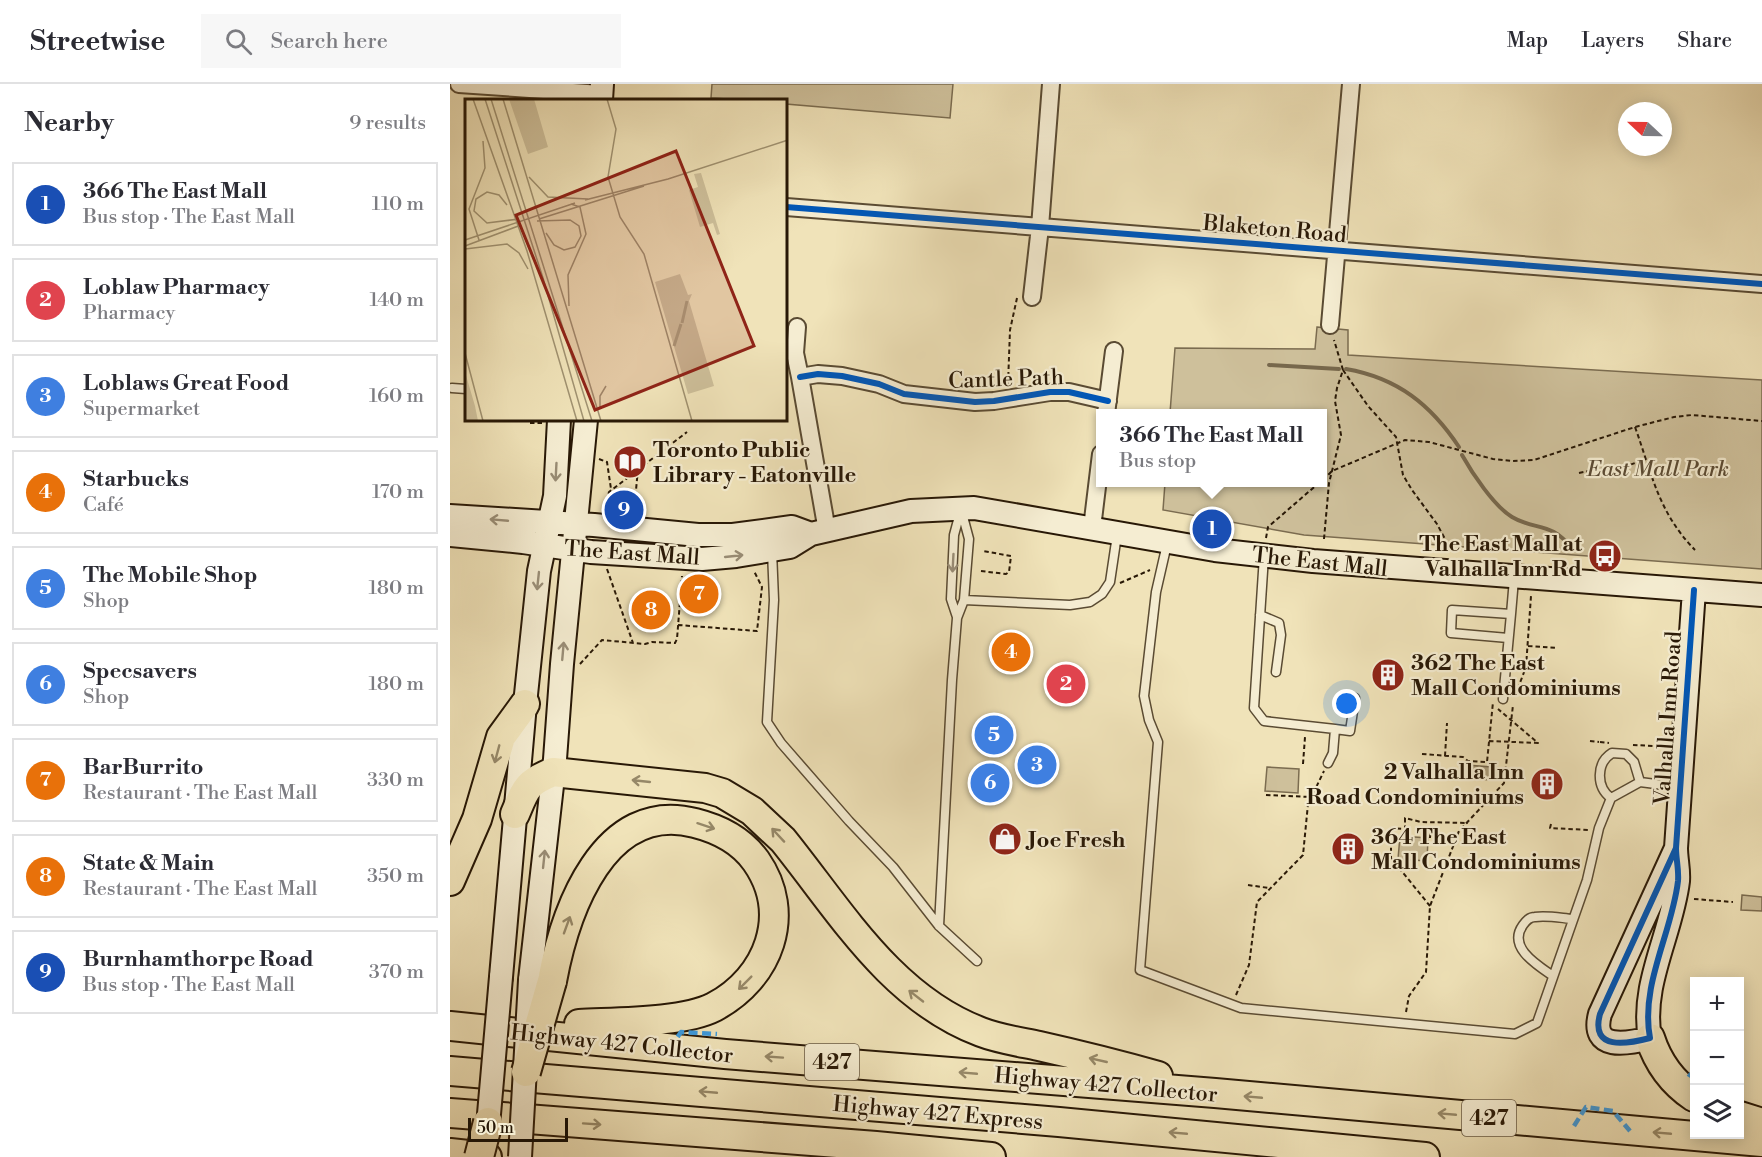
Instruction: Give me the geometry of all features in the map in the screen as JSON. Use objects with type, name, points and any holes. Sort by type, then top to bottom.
[{"type":"highway","points":[[450,881],[477,819],[501,737],[525,704]]},
{"type":"highway","points":[[515,814],[525,792],[534,780],[553,772],[693,786],[722,793],[752,811],[769,825],[877,958],[894,977],[927,1003],[982,1033],[1113,1063],[1215,1093]]},
{"type":"highway","points":[[481,1029],[637,1021],[689,1014],[713,1007],[745,984],[756,972],[768,948],[773,926],[773,906],[764,876],[755,860],[745,849],[732,838],[707,826],[675,819],[652,821],[613,843],[584,882],[561,941],[541,980],[526,1072]]},
{"type":"highway","name":"Highway 427 Collector","points":[[450,1026],[724,1054],[1215,1093],[1762,1142]]},
{"type":"highway","points":[[1650,1038],[1665,1069],[1690,1093]]},
{"type":"highway","name":"Highway 427 Express","points":[[450,1071],[1059,1122],[1425,1157]]},
{"type":"highway","name":"Highway 427 Express","points":[[450,1113],[991,1157]]},
{"type":"highway","points":[[1744,1117],[1762,1123]]},
{"type":"highway","points":[[479,1157],[488,1122]]},
{"type":"highway","points":[[450,1153],[487,1157]]},
{"type":"main road","points":[[487,1157],[488,1122],[525,704],[539,571],[545,534],[555,496],[553,422]]},
{"type":"main road","points":[[541,980],[553,772],[586,422]]},
{"type":"main road","name":"The East Mall","points":[[450,516],[545,534],[573,549],[684,558],[746,555],[772,551],[790,547],[819,533],[911,512],[961,508],[993,510],[1215,550],[1264,556],[1455,573],[1762,595]]},
{"type":"main road","name":"The East Mall","points":[[450,535],[545,534],[576,524],[698,536],[734,535],[792,527],[819,533]]},
{"type":"main road","name":"Valhalla Inn Road","points":[[1676,848],[1598,1021],[1601,1035],[1611,1042],[1634,1042],[1650,1038],[1647,1018],[1649,998],[1678,879],[1676,848],[1694,590]]},
{"type":"main road","points":[[520,1157],[526,1072]]},
{"type":"street","points":[[459,84],[602,93]]},
{"type":"street","points":[[1032,297],[1051,84]]},
{"type":"street","points":[[1330,325],[1351,84]]},
{"type":"street","name":"Blaketon Road","points":[[788,207],[1762,284]]},
{"type":"street","points":[[797,327],[795,352],[819,533]]},
{"type":"street","name":"Cantle Path","points":[[800,377],[818,374],[842,376],[879,384],[904,394],[975,402],[1050,392],[1069,392],[1107,407],[1114,351]]},
{"type":"street","points":[[1092,528],[1097,487]]},
{"type":"lane","points":[[452,388],[465,389]]},
{"type":"lane","points":[[939,926],[957,618],[964,600],[969,539],[961,508]]},
{"type":"lane","points":[[957,618],[951,599],[954,536],[961,508]]},
{"type":"lane","points":[[964,600],[1081,605],[1099,597],[1108,586],[1113,572],[1118,532]]},
{"type":"lane","points":[[1167,541],[1156,592],[1144,696],[1149,720],[1158,742],[1140,970],[1241,1008],[1515,1034],[1537,1023],[1587,880],[1598,831],[1611,798],[1641,782],[1680,787]]},
{"type":"lane","points":[[772,551],[773,635],[766,722],[781,743],[849,821],[893,867],[939,926],[977,961]]},
{"type":"lane","points":[[1264,556],[1254,708],[1264,721],[1350,730],[1355,698]]},
{"type":"lane","points":[[1503,699],[1511,614],[1523,577]]},
{"type":"lane","points":[[1508,638],[1451,633],[1452,610],[1511,614]]},
{"type":"lane","points":[[1260,615],[1279,623],[1281,635],[1276,672]]},
{"type":"lane","points":[[1328,763],[1333,753],[1335,729]]},
{"type":"lane","points":[[1611,798],[1602,790],[1600,778],[1602,762],[1612,753],[1619,752],[1632,758],[1641,782]]},
{"type":"lane","points":[[1553,976],[1524,953],[1520,943],[1521,929],[1529,919],[1535,916],[1573,919]]},
{"type":"path","points":[[1007,398],[1010,330],[1016,298],[1032,297]]},
{"type":"path","points":[[1330,325],[1343,370],[1368,406],[1393,433],[1403,475],[1441,532],[1455,573]]},
{"type":"path","points":[[1324,539],[1327,500],[1341,435],[1335,401],[1343,370]]},
{"type":"path","points":[[1327,476],[1332,471],[1397,443],[1413,440],[1493,459],[1534,460],[1657,420],[1688,416],[1762,421]]},
{"type":"path","points":[[530,423],[553,422]]},
{"type":"path","points":[[1635,427],[1657,495],[1665,510],[1695,550]]},
{"type":"path","points":[[604,508],[611,490],[687,432]]},
{"type":"path","points":[[599,459],[607,462],[611,490]]},
{"type":"path","points":[[1579,473],[1598,468],[1621,468],[1646,459]]},
{"type":"path","points":[[633,529],[638,469]]},
{"type":"path","points":[[1264,556],[1268,527],[1315,487]]},
{"type":"path","points":[[981,571],[1006,574],[1009,572],[1011,555],[983,551]]},
{"type":"path","points":[[609,553],[607,569],[633,643]]},
{"type":"path","points":[[678,625],[757,631],[762,587],[746,555]]},
{"type":"path","points":[[562,664],[579,666],[602,640],[645,645],[652,642],[674,644],[677,639],[684,558]]},
{"type":"path","points":[[1108,586],[1126,582],[1134,576],[1162,567]]},
{"type":"path","points":[[1404,1023],[1409,996],[1426,972],[1430,906],[1459,831],[1504,783],[1514,700],[1526,667],[1528,646],[1523,577]]},
{"type":"path","points":[[1528,646],[1557,648]]},
{"type":"path","points":[[1422,754],[1487,762],[1493,696]]},
{"type":"path","points":[[1489,741],[1538,744],[1492,704]]},
{"type":"path","points":[[1445,756],[1447,723]]},
{"type":"path","points":[[1303,764],[1306,726]]},
{"type":"path","points":[[1590,741],[1600,742],[1612,753]]},
{"type":"path","points":[[1232,1004],[1250,965],[1257,902],[1303,855],[1308,804],[1328,763]]},
{"type":"path","points":[[1266,795],[1311,797]]},
{"type":"path","points":[[1430,906],[1391,858],[1391,828],[1405,829],[1406,818],[1468,824]]},
{"type":"path","points":[[1430,838],[1431,822]]},
{"type":"path","points":[[1551,824],[1550,828],[1598,831]]},
{"type":"path","points":[[1248,885],[1270,888]]},
{"type":"path","points":[[1697,900],[1733,902]]},
{"type":"green space","points":[[712,84],[953,84],[950,118],[788,104],[788,99],[711,98]]},
{"type":"green space","name":"East Mall Park","points":[[1317,327],[1348,330],[1348,355],[1762,380],[1762,569],[1304,535],[1163,510],[1165,487],[1327,487],[1327,409],[1170,409],[1175,348],[1315,349]]},
{"type":"green space","points":[[1267,767],[1299,769],[1298,793],[1265,791]]},
{"type":"green space","points":[[1400,836],[1428,838],[1427,861],[1398,859]]},
{"type":"green space","points":[[1742,895],[1762,897],[1762,911],[1741,910]]},
{"type":"shaded area","points":[[1466,765],[1492,767],[1491,780],[1465,778]]},
{"type":"waterway","points":[[1269,365],[1339,369]]},
{"type":"waterway","points":[[1346,369],[1382,379],[1412,396],[1437,418],[1459,447]]},
{"type":"waterway","points":[[1462,455],[1484,489],[1505,512],[1520,521],[1550,530],[1565,540],[1572,549]]},
{"type":"marked path","points":[[670,1048],[681,1032],[717,1034]]},
{"type":"marked path","points":[[1574,1126],[1586,1107],[1613,1111],[1630,1131]]},
{"type":"cycle path","points":[[788,207],[1762,284]]},
{"type":"cycle path","points":[[800,377],[818,374],[842,376],[879,384],[904,394],[975,402],[1050,392],[1069,392],[1108,401]]},
{"type":"cycle path","points":[[1676,848],[1600,1014],[1598,1026],[1600,1034],[1613,1042],[1631,1042],[1650,1038],[1649,998],[1675,901],[1678,881],[1676,848],[1694,590]]},
{"type":"place","name":"Toronto Public Library - Eatonville","points":[[630,462]]},
{"type":"place","name":"Burnhamthorpe Road","points":[[624,510]]},
{"type":"place","name":"366 The East Mall","points":[[1212,529]]},
{"type":"place","name":"The East Mall at Valhalla Inn Rd","points":[[1605,556]]},
{"type":"place","name":"BarBurrito","points":[[699,594]]},
{"type":"place","name":"State & Main","points":[[651,610]]},
{"type":"place","name":"Starbucks","points":[[1011,652]]},
{"type":"place","name":"362 The East Mall Condominiums","points":[[1388,675]]},
{"type":"place","name":"Loblaw Pharmacy","points":[[1066,684]]},
{"type":"place","name":"The Mobile Shop","points":[[994,735]]},
{"type":"place","name":"Loblaws Great Food","points":[[1037,765]]},
{"type":"place","name":"Specsavers","points":[[990,783]]},
{"type":"place","name":"2 Valhalla Inn Road Condominiums","points":[[1547,784]]},
{"type":"place","name":"Joe Fresh","points":[[1005,839]]},
{"type":"place","name":"364 The East Mall Condominiums","points":[[1348,849]]}]
